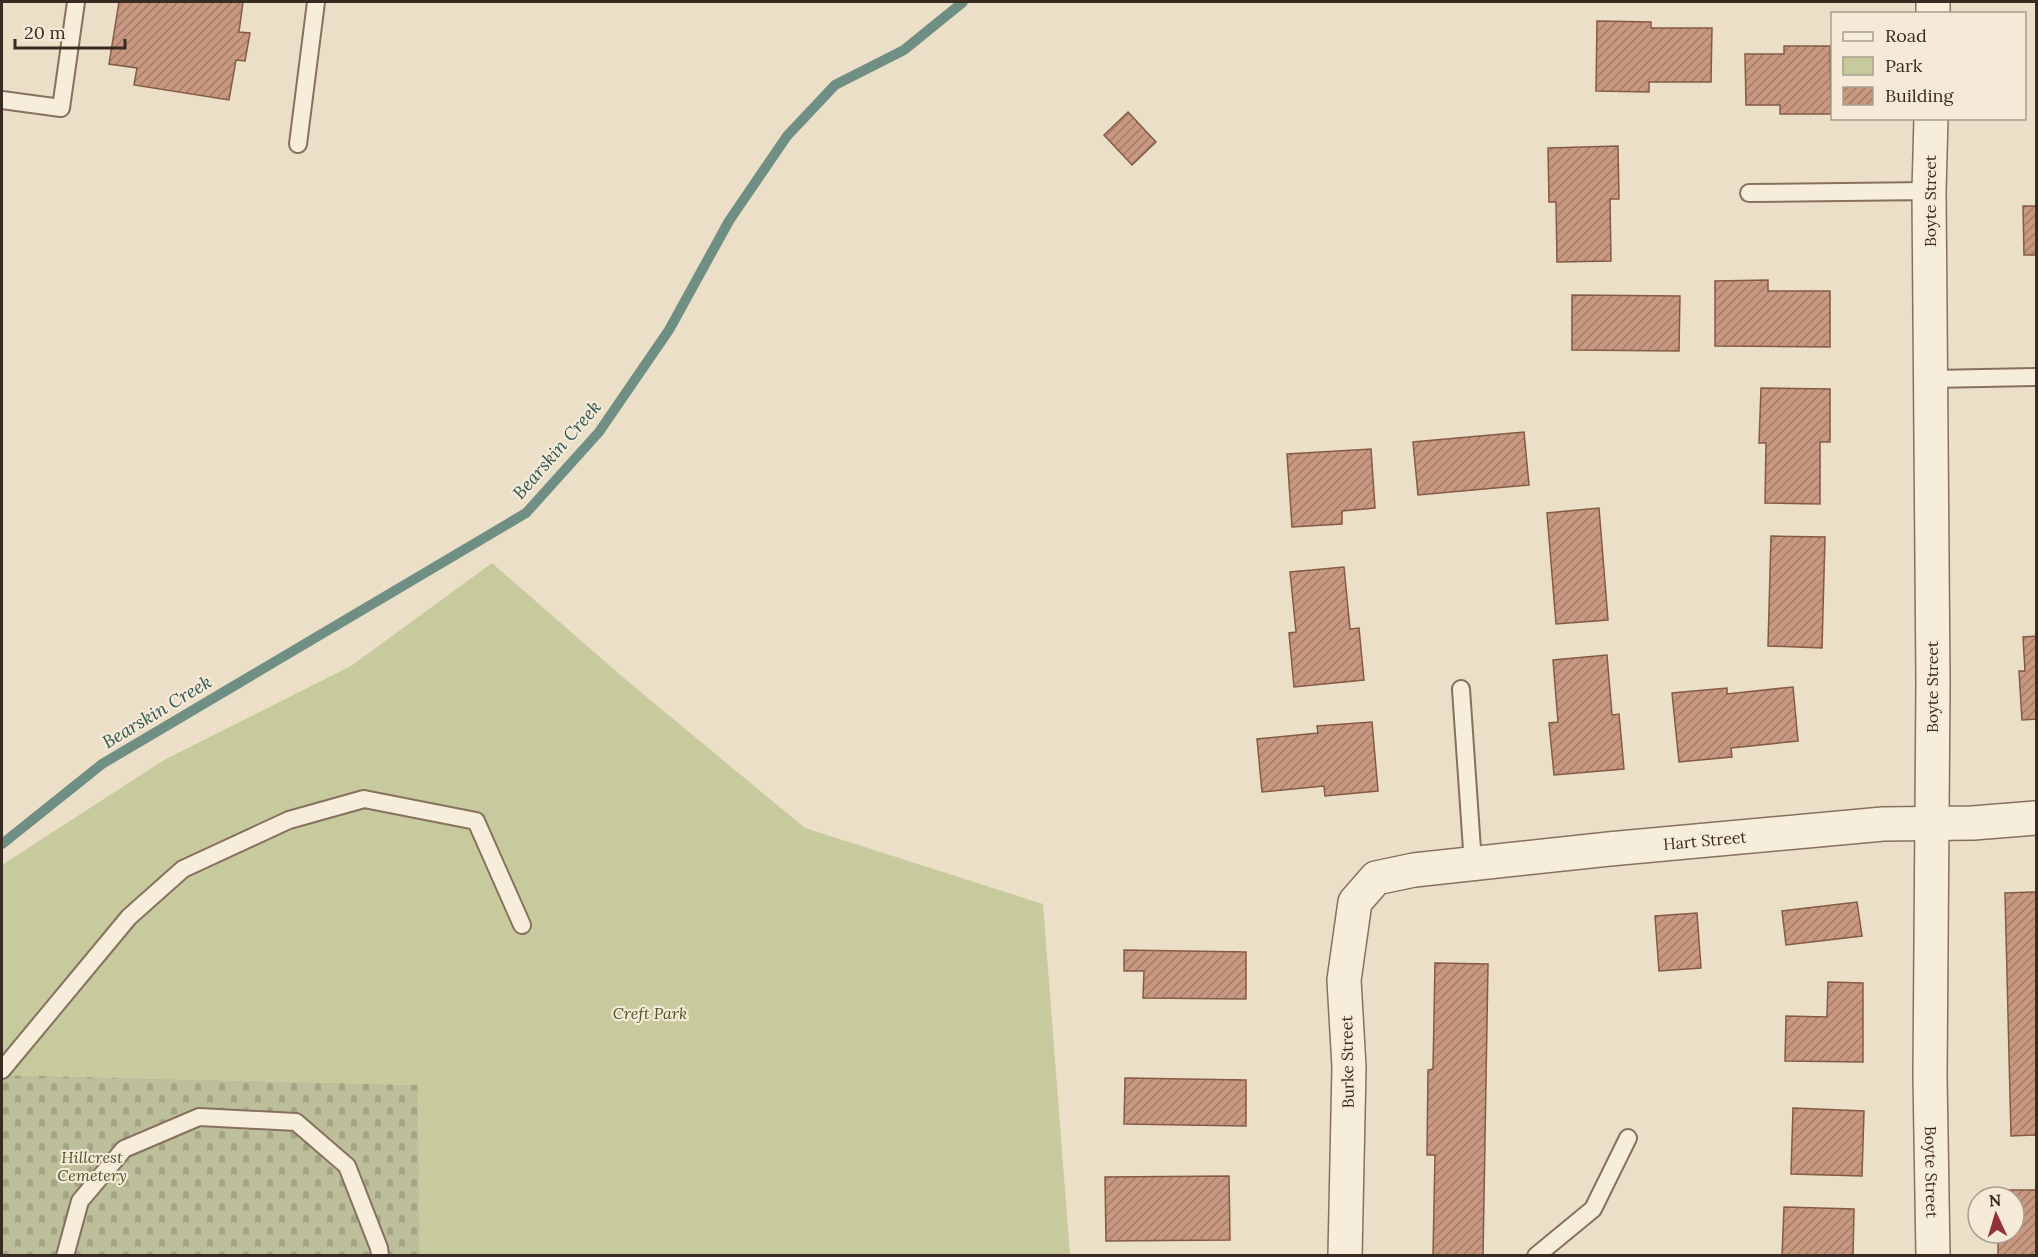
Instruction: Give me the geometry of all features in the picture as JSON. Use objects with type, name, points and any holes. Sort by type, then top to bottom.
[{"type":"street","name":"Boyte Street","points":[[1931,120],[1929,191],[1930,1076],[1933,1256]]},
{"type":"street","name":"Hart Street","points":[[1376,878],[1414,870],[1883,824],[1973,823],[2037,818]]},
{"type":"street","name":"Burke Street","points":[[1345,1256],[1349,1067],[1344,980],[1355,902],[1376,878]]},
{"type":"lane","points":[[2,100],[61,108],[76,2]]},
{"type":"lane","points":[[298,144],[316,2]]},
{"type":"lane","points":[[1749,194],[1929,191]]},
{"type":"lane","points":[[1931,379],[2037,377]]},
{"type":"lane","points":[[1461,689],[1473,864]]},
{"type":"lane","points":[[2,1070],[129,917],[183,869],[289,820],[364,799],[476,821],[522,925]]},
{"type":"lane","points":[[65,1256],[80,1201],[124,1149],[200,1117],[296,1122],[347,1166],[379,1248],[380,1256]]},
{"type":"lane","points":[[1536,1256],[1593,1209],[1628,1138]]},
{"type":"green space","name":"Creft Park","points":[[492,563],[625,679],[805,828],[1043,904],[1070,1255],[420,1255],[418,1085],[2,1075],[2,865],[164,760],[351,666]]},
{"type":"green space","name":"Hillcrest Cemetery","points":[[2,1075],[418,1085],[420,1255],[2,1256]]},
{"type":"building","points":[[119,2],[243,2],[239,32],[250,33],[245,61],[236,60],[229,100],[134,85],[137,68],[109,64]]},
{"type":"building","points":[[1597,21],[1651,22],[1651,28],[1712,28],[1711,82],[1649,82],[1649,92],[1596,91]]},
{"type":"building","points":[[1784,46],[1830,46],[1831,114],[1780,114],[1780,105],[1746,105],[1745,54],[1784,54]]},
{"type":"building","points":[[1128,112],[1156,142],[1132,165],[1104,135]]},
{"type":"building","points":[[1618,146],[1619,199],[1610,199],[1611,261],[1557,262],[1556,202],[1549,202],[1548,148]]},
{"type":"building","points":[[2023,206],[2036,206],[2036,255],[2024,255]]},
{"type":"building","points":[[1768,280],[1768,291],[1830,291],[1830,347],[1715,346],[1715,281]]},
{"type":"building","points":[[1572,295],[1680,296],[1679,351],[1572,350]]},
{"type":"building","points":[[1761,388],[1830,389],[1830,442],[1820,442],[1820,504],[1765,503],[1766,443],[1759,443]]},
{"type":"building","points":[[1524,432],[1529,485],[1418,495],[1413,442]]},
{"type":"building","points":[[1371,449],[1375,508],[1342,511],[1342,524],[1292,527],[1287,454]]},
{"type":"building","points":[[1599,508],[1608,620],[1556,624],[1547,513]]},
{"type":"building","points":[[1771,536],[1825,537],[1822,648],[1768,646]]},
{"type":"building","points":[[1344,567],[1350,629],[1359,628],[1364,680],[1294,687],[1289,633],[1296,632],[1290,572]]},
{"type":"building","points":[[2036,636],[2036,719],[2022,720],[2019,671],[2025,671],[2023,637]]},
{"type":"building","points":[[1607,655],[1612,715],[1619,714],[1624,769],[1554,775],[1549,723],[1558,722],[1553,660]]},
{"type":"building","points":[[1793,687],[1798,741],[1731,748],[1732,757],[1679,762],[1672,693],[1727,688],[1727,694]]},
{"type":"building","points":[[1372,722],[1378,791],[1325,796],[1324,786],[1262,792],[1257,739],[1318,733],[1317,726]]},
{"type":"building","points":[[2036,892],[2036,1135],[2011,1136],[2005,893]]},
{"type":"building","points":[[1857,902],[1862,936],[1786,945],[1782,911]]},
{"type":"building","points":[[1697,913],[1701,968],[1659,971],[1655,916]]},
{"type":"building","points":[[1124,950],[1246,952],[1246,999],[1143,998],[1144,971],[1124,971]]},
{"type":"building","points":[[1435,963],[1488,964],[1483,1256],[1433,1256],[1435,1155],[1427,1155],[1428,1070],[1433,1069]]},
{"type":"building","points":[[1828,982],[1863,983],[1863,1062],[1785,1061],[1786,1016],[1827,1017]]},
{"type":"building","points":[[1125,1078],[1246,1080],[1246,1126],[1124,1124]]},
{"type":"building","points":[[1793,1108],[1864,1111],[1862,1176],[1791,1174]]},
{"type":"building","points":[[1229,1176],[1230,1240],[1106,1241],[1105,1177]]},
{"type":"building","points":[[2026,1190],[2036,1190],[2036,1256],[1998,1256],[1998,1245],[2026,1245]]},
{"type":"building","points":[[1784,1207],[1854,1209],[1853,1256],[1782,1256]]},
{"type":"waterway","name":"Bearskin Creek","points":[[2,844],[102,764],[526,513],[599,432],[669,330],[729,221],[787,136],[835,85],[904,50],[963,2]]}]
